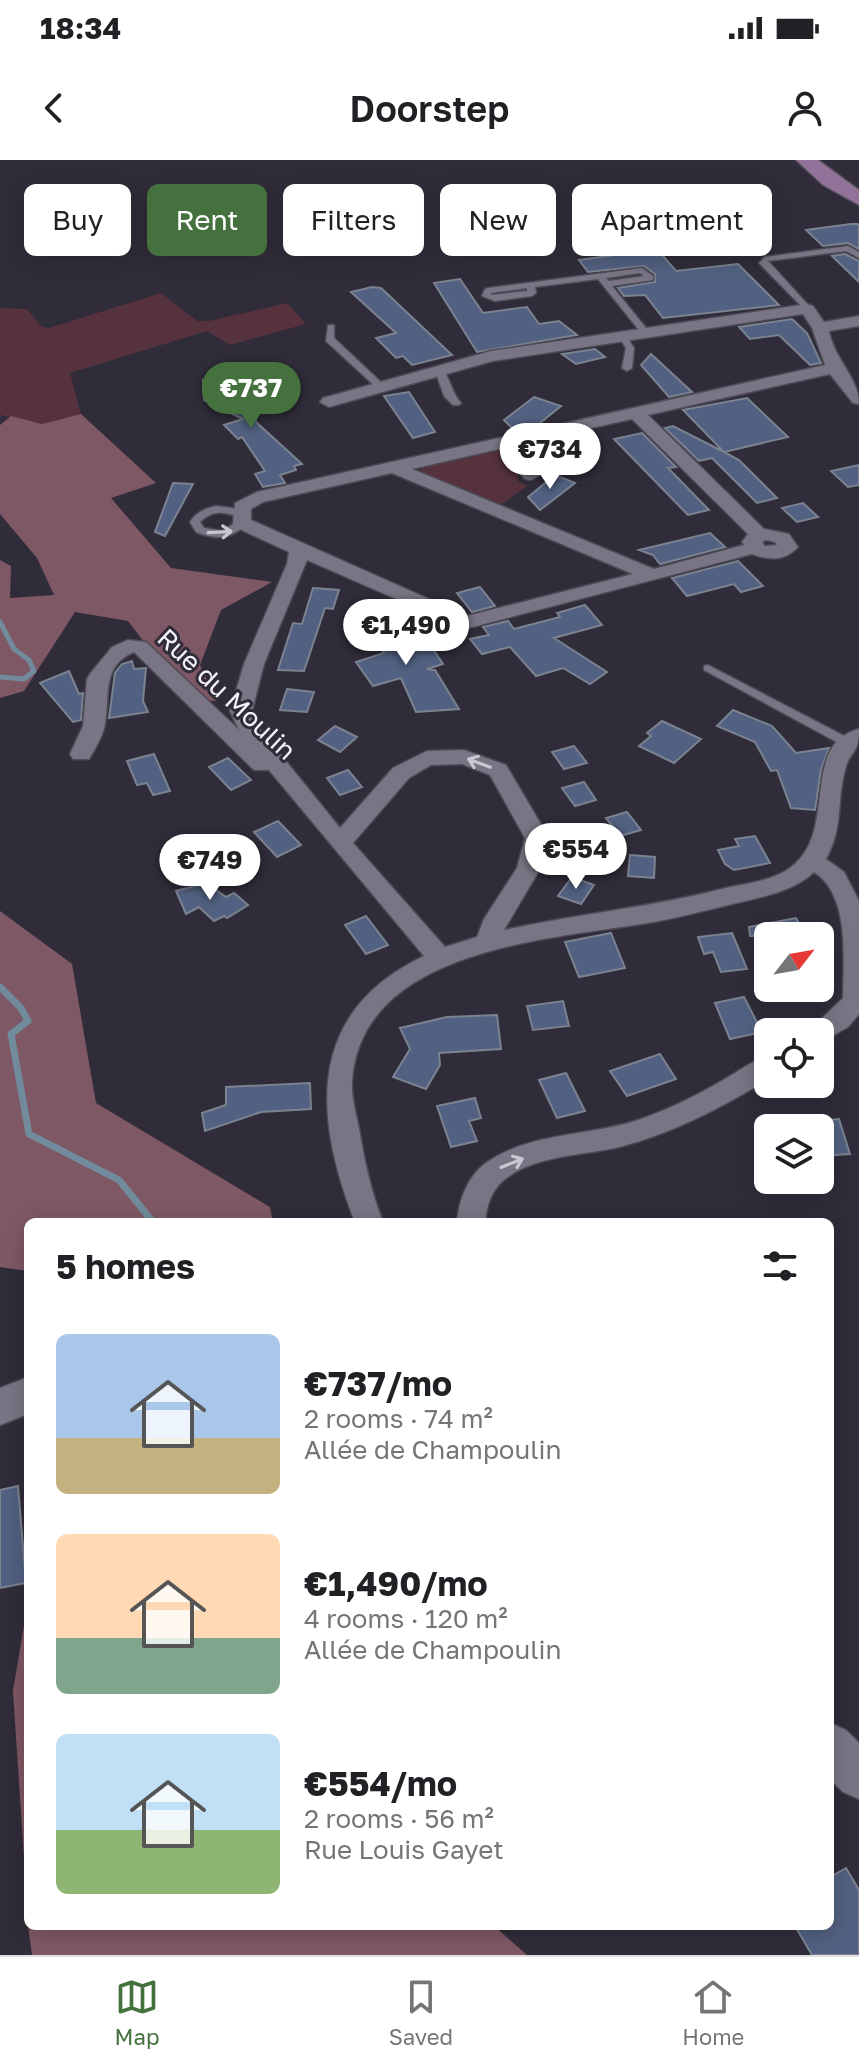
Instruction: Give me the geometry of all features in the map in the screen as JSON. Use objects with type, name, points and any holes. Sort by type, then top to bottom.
[{"type":"main road","points":[[806,160],[830,181],[859,199]]},
{"type":"street","points":[[329,402],[491,356],[807,309],[820,328],[822,343],[833,368],[859,399]]},
{"type":"street","points":[[820,328],[859,321]]},
{"type":"street","points":[[636,413],[757,542],[652,575],[465,623],[299,549],[242,519],[242,507],[257,498],[833,368]]},
{"type":"street","points":[[503,443],[531,475]]},
{"type":"street","points":[[393,467],[652,575]]},
{"type":"street","name":"Rue du Moulin","points":[[299,549],[297,564],[254,664],[241,711],[250,731],[307,804],[440,958]]},
{"type":"street","name":"Rue du Moulin","points":[[81,754],[94,726],[97,679],[119,651],[128,646],[139,646],[230,738],[307,804]]},
{"type":"street","points":[[367,1218],[356,1191],[339,1081],[343,1056],[366,1010],[398,980],[440,958],[568,925],[700,903],[778,883],[816,863],[831,848],[835,838],[838,824],[835,777],[842,752],[854,740]]},
{"type":"street","points":[[340,843],[401,773],[427,758],[464,757],[498,770],[537,838],[528,869],[496,919],[486,945]]},
{"type":"street","points":[[816,863],[834,875],[845,892],[855,948],[856,1001],[834,1023]]},
{"type":"street","points":[[471,1218],[481,1187],[498,1168],[516,1159],[625,1135],[660,1123],[754,1073]]},
{"type":"street","points":[[0,1407],[24,1397]]},
{"type":"street","points":[[834,1750],[859,1776]]},
{"type":"lane","points":[[807,309],[763,263],[765,259],[848,248],[859,256]]},
{"type":"lane","points":[[531,286],[642,270],[650,278],[607,284]]},
{"type":"lane","points":[[600,276],[646,333]]},
{"type":"lane","points":[[331,327],[329,339],[381,387]]},
{"type":"lane","points":[[622,336],[630,348],[627,368]]},
{"type":"lane","points":[[440,370],[449,396],[456,403]]},
{"type":"lane","points":[[708,668],[854,740]]},
{"type":"shaded area","points":[[161,293],[197,321],[287,303],[306,324],[230,345],[207,331],[70,373],[81,414],[42,424],[0,415],[0,308],[27,309],[42,327],[49,328]]},
{"type":"shaded area","points":[[81,414],[156,483],[111,498],[171,568],[272,582],[221,610],[200,665],[217,701],[182,699],[168,673],[128,621],[75,612],[24,691],[0,698],[0,560],[11,566],[10,598],[54,595],[37,558],[0,514],[0,425],[11,416],[42,424]]},
{"type":"shaded area","points":[[500,449],[519,468],[518,481],[527,486],[498,507],[421,474],[422,466]]},
{"type":"shaded area","points":[[0,911],[72,964],[96,1103],[270,1207],[272,1218],[24,1218],[24,1270],[0,1267]]},
{"type":"shaded area","points":[[24,1625],[24,1858],[13,1691]]},
{"type":"shaded area","points":[[29,1930],[499,1930],[527,1955],[32,1955]]},
{"type":"building","points":[[859,224],[859,249],[848,243],[823,246],[806,230]]},
{"type":"building","points":[[845,254],[859,261],[859,282],[832,256]]},
{"type":"building","points":[[607,256],[663,256],[676,271],[738,264],[779,305],[663,318],[645,295],[624,296],[618,288],[655,282],[655,274],[644,266],[588,272],[579,260]]},
{"type":"building","points":[[460,279],[483,313],[527,307],[539,324],[559,321],[577,335],[477,352],[434,283]]},
{"type":"building","points":[[381,288],[452,355],[412,365],[403,356],[396,358],[376,338],[396,333],[351,292]]},
{"type":"building","points":[[792,319],[807,333],[821,363],[810,365],[779,335],[750,339],[739,327]]},
{"type":"building","points":[[595,349],[605,357],[576,364],[562,354]]},
{"type":"building","points":[[651,354],[692,392],[669,397],[641,365]]},
{"type":"building","points":[[203,380],[238,380],[239,389],[251,389],[256,422],[302,464],[294,466],[296,470],[280,475],[285,483],[263,487],[255,474],[265,471],[242,437],[238,439],[224,425],[243,419],[204,400]]},
{"type":"building","points":[[409,392],[435,432],[413,438],[384,396]]},
{"type":"building","points":[[534,397],[561,406],[535,427],[515,431],[504,420]]},
{"type":"building","points":[[747,398],[788,437],[724,452],[683,410]]},
{"type":"building","points":[[673,426],[739,460],[777,498],[757,503],[712,458],[699,461],[665,428]]},
{"type":"building","points":[[642,433],[676,467],[668,468],[709,510],[688,515],[614,439]]},
{"type":"building","points":[[549,443],[566,461],[544,466],[528,447]]},
{"type":"building","points":[[859,465],[859,485],[848,487],[831,471]]},
{"type":"building","points":[[555,475],[575,483],[540,510],[528,497]]},
{"type":"building","points":[[173,483],[193,484],[165,536],[155,532]]},
{"type":"building","points":[[803,503],[818,517],[797,522],[782,508]]},
{"type":"building","points":[[710,533],[725,547],[660,564],[653,555],[639,550]]},
{"type":"building","points":[[738,561],[763,586],[741,592],[734,584],[687,596],[672,578]]},
{"type":"building","points":[[480,587],[495,606],[472,612],[457,593]]},
{"type":"building","points":[[313,588],[339,590],[333,609],[325,608],[304,671],[278,670],[293,623],[302,624]]},
{"type":"building","points":[[585,605],[602,625],[554,638],[607,672],[590,684],[563,668],[536,676],[510,647],[482,654],[470,639],[489,635],[483,627],[508,621],[514,629],[560,617],[557,613]]},
{"type":"building","points":[[383,612],[410,651],[430,645],[443,664],[427,669],[435,670],[459,709],[416,712],[401,678],[373,686],[356,662],[384,653],[359,618]]},
{"type":"building","points":[[132,661],[134,669],[146,668],[143,701],[148,712],[109,718],[115,673],[122,664]]},
{"type":"building","points":[[69,671],[79,694],[83,693],[81,720],[73,722],[40,683]]},
{"type":"building","points":[[287,689],[314,692],[307,712],[280,710]]},
{"type":"building","points":[[733,710],[772,726],[796,753],[829,748],[821,770],[815,810],[791,808],[777,770],[771,771],[755,742],[717,726]]},
{"type":"building","points":[[662,721],[701,739],[674,763],[639,746],[651,736],[647,733]]},
{"type":"building","points":[[335,726],[357,737],[340,752],[318,740]]},
{"type":"building","points":[[574,746],[587,763],[564,769],[552,752]]},
{"type":"building","points":[[154,754],[170,791],[153,795],[147,783],[137,785],[127,761]]},
{"type":"building","points":[[228,758],[251,780],[231,790],[209,767]]},
{"type":"building","points":[[348,770],[362,787],[340,795],[327,778]]},
{"type":"building","points":[[584,782],[596,800],[575,806],[562,788]]},
{"type":"building","points":[[627,812],[641,830],[620,836],[606,818]]},
{"type":"building","points":[[278,821],[301,845],[277,857],[254,832]]},
{"type":"building","points":[[755,836],[770,863],[734,870],[725,864],[718,850],[739,846],[735,839]]},
{"type":"building","points":[[630,855],[655,857],[654,878],[628,876]]},
{"type":"building","points":[[572,877],[594,885],[581,904],[558,896]]},
{"type":"building","points":[[206,883],[226,897],[234,893],[248,905],[227,918],[224,916],[214,921],[199,907],[186,914],[176,891]]},
{"type":"building","points":[[366,916],[388,945],[366,954],[345,925]]},
{"type":"building","points":[[796,918],[798,922],[775,922]]},
{"type":"building","points":[[754,926],[754,936],[750,936],[749,927]]},
{"type":"building","points":[[611,933],[625,968],[579,977],[565,942]]},
{"type":"building","points":[[732,933],[747,969],[721,972],[713,952],[704,954],[698,937]]},
{"type":"building","points":[[744,997],[755,1018],[754,1034],[730,1039],[715,1003]]},
{"type":"building","points":[[563,1001],[569,1026],[533,1030],[527,1006]]},
{"type":"building","points":[[497,1015],[501,1049],[439,1053],[440,1065],[426,1089],[393,1077],[410,1049],[400,1028],[447,1017]]},
{"type":"building","points":[[660,1054],[676,1079],[627,1096],[610,1071]]},
{"type":"building","points":[[566,1073],[585,1111],[557,1118],[539,1080]]},
{"type":"building","points":[[310,1083],[311,1109],[261,1112],[205,1131],[202,1113],[226,1105],[226,1087]]},
{"type":"building","points":[[475,1098],[481,1118],[469,1121],[477,1141],[451,1147],[437,1106]]},
{"type":"building","points":[[839,1119],[850,1154],[834,1155],[834,1120]]},
{"type":"building","points":[[18,1486],[24,1583],[0,1588],[0,1490]]},
{"type":"building","points":[[846,1868],[859,1890],[859,1955],[812,1955],[797,1930],[834,1930],[834,1875]]},
{"type":"waterway","points":[[0,622],[14,649],[29,660],[34,671],[24,679],[0,677]]},
{"type":"waterway","points":[[0,987],[21,1008],[28,1021],[11,1034],[29,1134],[119,1180],[150,1218]]}]
